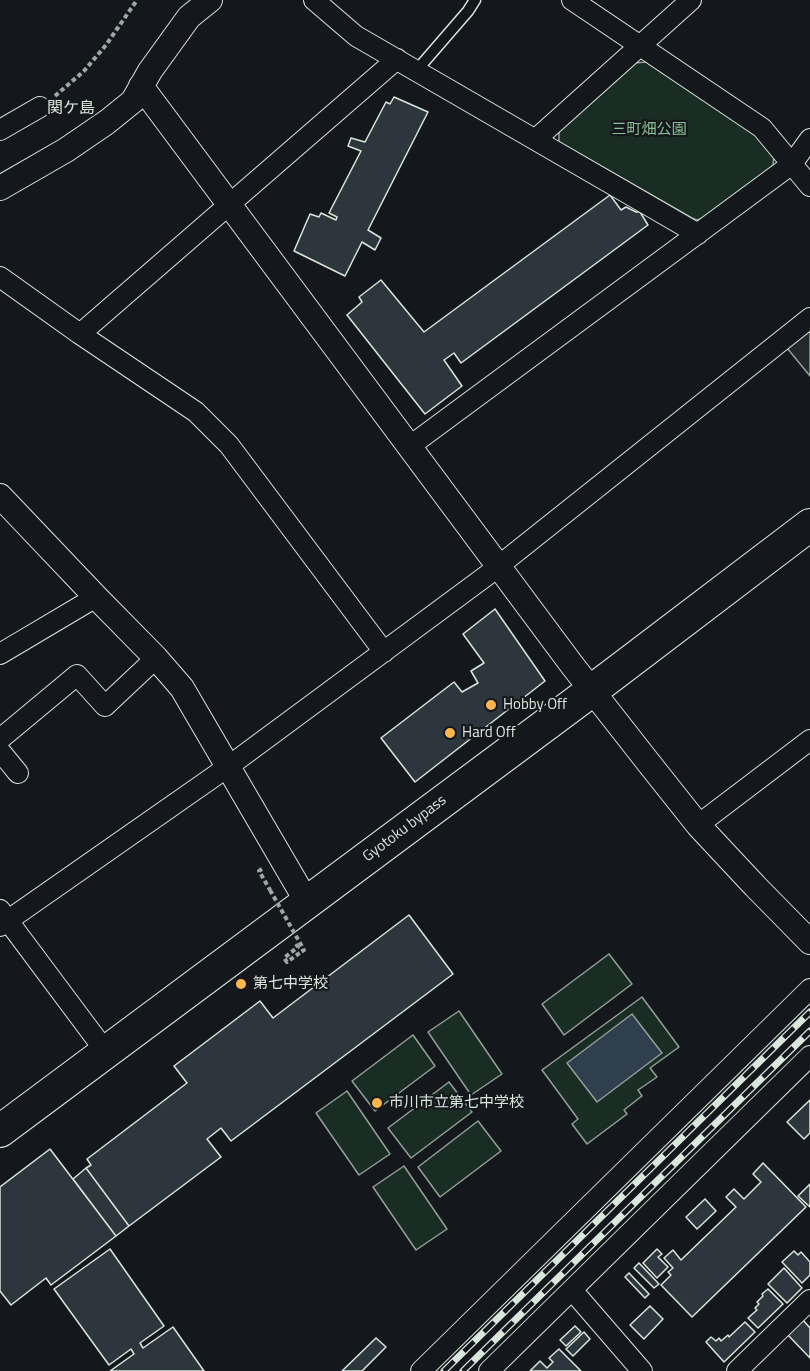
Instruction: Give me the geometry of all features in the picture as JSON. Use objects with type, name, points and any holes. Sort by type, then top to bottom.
[{"type":"main road","name":"Gyotoku bypass","points":[[0,1131],[810,525]]},
{"type":"street","points":[[0,188],[66,150],[133,101],[150,71],[189,17],[210,0]]},
{"type":"street","points":[[314,0],[356,36],[698,234]]},
{"type":"street","points":[[572,0],[762,128],[810,186]]},
{"type":"street","points":[[536,139],[691,0]]},
{"type":"street","points":[[80,334],[398,59]]},
{"type":"street","points":[[141,87],[592,690],[698,825],[810,942]]},
{"type":"street","points":[[0,130],[40,107]]},
{"type":"street","points":[[410,446],[792,164],[810,139]]},
{"type":"street","points":[[0,277],[196,412],[229,445],[384,652]]},
{"type":"street","points":[[106,1052],[3,919],[229,766],[500,566],[810,318]]},
{"type":"street","points":[[0,496],[182,688],[307,902]]},
{"type":"street","points":[[0,654],[96,597]]},
{"type":"street","points":[[0,739],[77,675],[105,706],[156,658]]},
{"type":"street","points":[[698,825],[810,740]]},
{"type":"street","points":[[0,751],[18,773]]},
{"type":"street","points":[[421,1371],[810,989]]},
{"type":"street","points":[[489,1371],[810,1056]]},
{"type":"street","points":[[572,1290],[642,1371]]},
{"type":"street","points":[[737,1371],[810,1300]]},
{"type":"lane","points":[[417,70],[476,0]]},
{"type":"path","points":[[40,107],[84,71],[106,45],[137,0]]},
{"type":"path","points":[[270,890],[304,950],[300,950]]},
{"type":"green space","name":"三町畑公園","points":[[646,62],[757,136],[774,155],[773,166],[703,218],[697,220],[692,218],[559,142],[559,131],[635,63]]},
{"type":"green space","points":[[609,954],[632,984],[564,1035],[542,1004]]},
{"type":"green space","points":[[642,997],[679,1047],[650,1068],[657,1077],[638,1090],[642,1096],[624,1110],[627,1114],[587,1144],[572,1124],[578,1119],[542,1070]]},
{"type":"green space","points":[[459,1011],[502,1074],[471,1095],[428,1032]]},
{"type":"green space","points":[[413,1035],[435,1066],[375,1111],[352,1081]]},
{"type":"green space","points":[[449,1082],[472,1112],[411,1158],[388,1128]]},
{"type":"green space","points":[[347,1091],[390,1154],[359,1175],[316,1113]]},
{"type":"green space","points":[[478,1121],[501,1151],[440,1197],[418,1167]]},
{"type":"green space","points":[[404,1166],[447,1229],[416,1250],[373,1187]]},
{"type":"shaded area","points":[[810,330],[810,376],[787,348]]},
{"type":"water","points":[[632,1014],[662,1053],[597,1102],[567,1063]]},
{"type":"building","points":[[394,97],[428,112],[368,230],[381,238],[375,250],[362,242],[345,276],[294,251],[310,214],[319,217],[321,213],[336,220],[337,217],[329,213],[361,151],[348,146],[351,138],[365,142],[386,102],[390,104]]},
{"type":"building","points":[[610,195],[621,210],[626,207],[640,212],[648,225],[461,363],[454,353],[444,360],[462,386],[425,414],[347,315],[362,302],[359,297],[381,280],[424,332]]},
{"type":"building","points":[[495,609],[545,681],[415,782],[381,738],[454,682],[462,692],[478,683],[471,671],[484,663],[463,634]]},
{"type":"building","points":[[409,915],[453,974],[231,1141],[221,1128],[207,1139],[221,1157],[129,1226],[86,1168],[91,1165],[87,1159],[187,1083],[174,1066],[260,1001],[273,1018]]},
{"type":"building","points":[[810,1100],[810,1133],[804,1139],[787,1122]]},
{"type":"building","points":[[50,1149],[116,1236],[51,1285],[46,1278],[11,1305],[0,1291],[0,1187]]},
{"type":"building","points":[[763,1163],[806,1207],[692,1317],[661,1285],[671,1275],[668,1272],[673,1268],[664,1258],[673,1250],[681,1260],[736,1207],[726,1197],[734,1189],[744,1199],[761,1182],[753,1174]]},
{"type":"building","points":[[86,1168],[129,1226],[116,1236],[73,1179]]},
{"type":"building","points":[[810,1184],[810,1207],[798,1196]]},
{"type":"building","points":[[705,1199],[716,1211],[697,1229],[686,1217]]},
{"type":"building","points":[[110,1249],[164,1326],[140,1343],[143,1348],[173,1327],[204,1371],[110,1371],[134,1354],[131,1349],[109,1365],[54,1289]]},
{"type":"building","points":[[657,1249],[662,1254],[658,1257],[668,1267],[657,1278],[643,1263]]},
{"type":"building","points":[[794,1251],[798,1255],[801,1252],[810,1262],[810,1275],[802,1283],[782,1262]]},
{"type":"building","points":[[639,1263],[659,1284],[654,1288],[634,1268]]},
{"type":"building","points":[[784,1268],[802,1288],[787,1303],[768,1284]]},
{"type":"building","points":[[629,1273],[649,1294],[645,1298],[625,1277]]},
{"type":"building","points":[[768,1289],[783,1304],[758,1328],[748,1318],[757,1310],[755,1308],[759,1304],[757,1302]]},
{"type":"building","points":[[650,1306],[663,1319],[644,1339],[630,1325]]},
{"type":"building","points":[[802,1319],[810,1328],[810,1358],[787,1334]]},
{"type":"building","points":[[745,1322],[755,1332],[724,1362],[706,1342],[711,1337],[716,1341],[719,1338],[721,1341],[728,1335],[729,1337]]},
{"type":"building","points":[[575,1326],[581,1332],[566,1346],[560,1340]]},
{"type":"building","points":[[584,1332],[590,1339],[573,1356],[566,1349]]},
{"type":"building","points":[[376,1338],[386,1347],[362,1371],[342,1371]]},
{"type":"building","points":[[559,1349],[581,1371],[530,1371],[540,1361],[547,1368],[553,1362],[549,1358]]},
{"type":"railway","points":[[444,1371],[810,1012]]},
{"type":"railway","points":[[463,1371],[810,1031]]},
{"type":"place","name":"Hobby Off","points":[[491,705]]},
{"type":"place","name":"Hard Off","points":[[450,733]]},
{"type":"place","name":"第七中学校","points":[[241,984]]},
{"type":"place","name":"市川市立第七中学校","points":[[377,1103]]},
{"type":"district","name":"関ケ島","points":[[71,109]]}]
